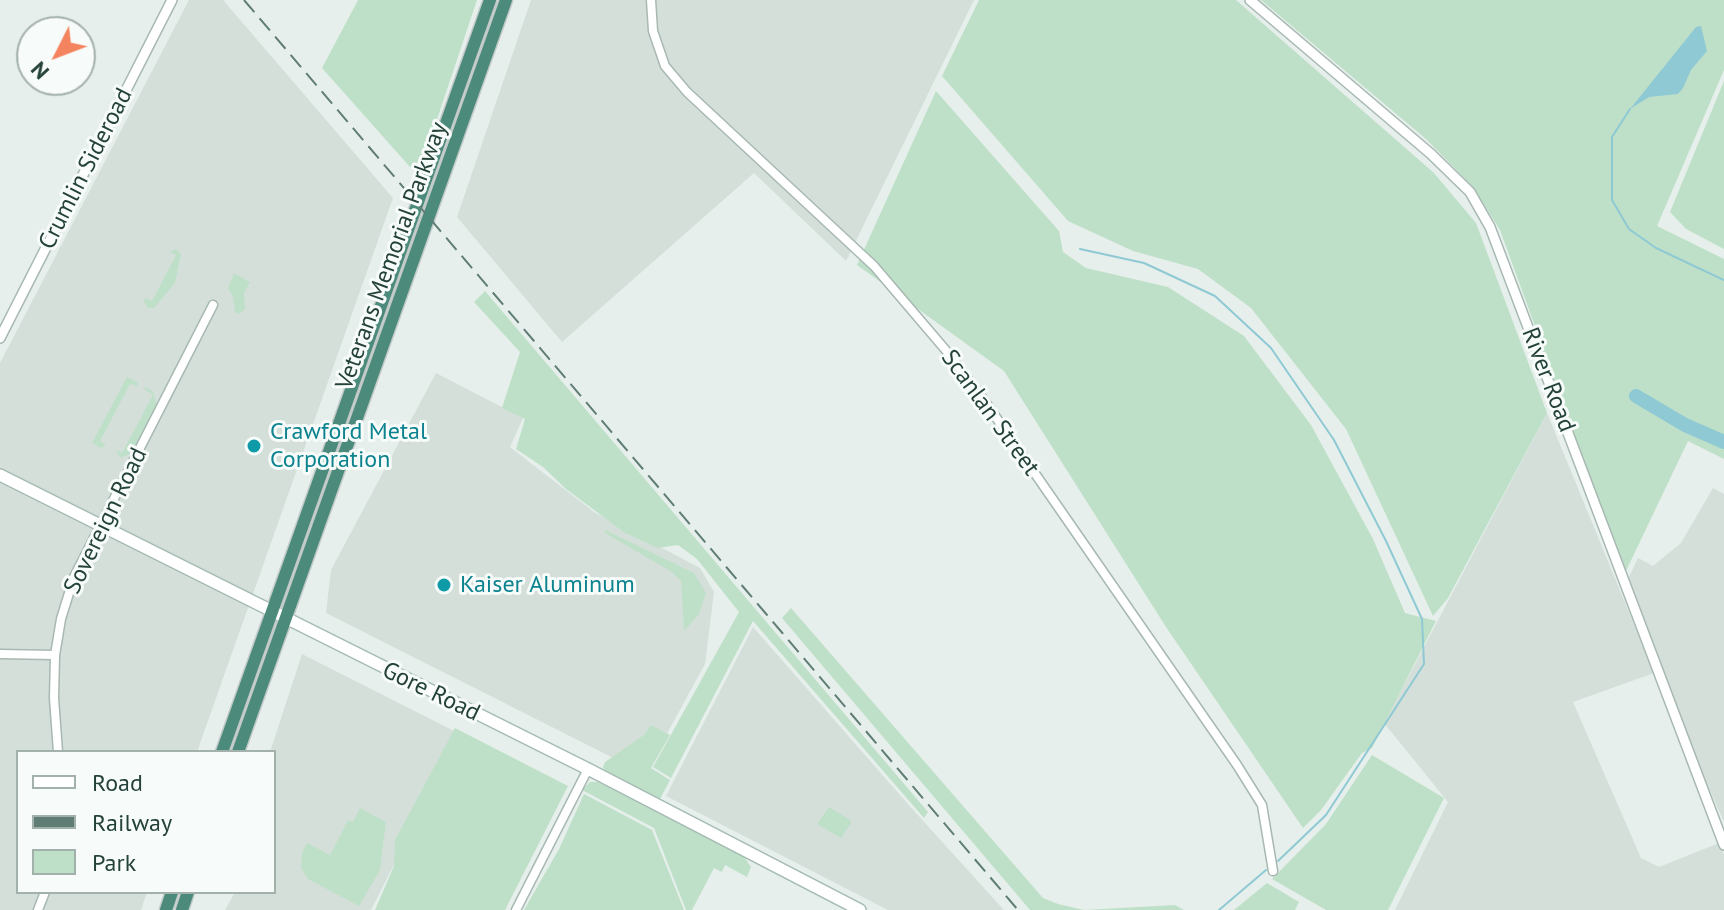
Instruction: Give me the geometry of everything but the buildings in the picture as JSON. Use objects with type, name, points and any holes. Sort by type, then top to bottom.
[{"type":"highway","name":"Veterans Memorial Parkway","points":[[223,750],[490,0]]},
{"type":"highway","name":"Veterans Memorial Parkway","points":[[239,750],[506,0]]},
{"type":"main road","name":"Gore Road","points":[[0,475],[588,769],[860,910]]},
{"type":"street","name":"Crumlin Sideroad","points":[[0,338],[172,0]]},
{"type":"street","name":"Scanlan Street","points":[[651,0],[653,31],[665,66],[687,92],[874,266],[984,400],[1262,805],[1273,871]]},
{"type":"street","name":"River Road","points":[[1250,0],[1431,154],[1470,192],[1483,215],[1724,845]]},
{"type":"street","name":"Sovereign Road","points":[[58,750],[55,655],[61,619],[74,577],[213,305]]},
{"type":"street","points":[[0,654],[55,655]]},
{"type":"street","points":[[516,910],[588,769]]},
{"type":"shaded area","points":[[189,0],[223,0],[393,198],[198,750],[16,750],[16,894],[146,894],[141,910],[0,910],[0,363]]},
{"type":"shaded area","points":[[531,0],[974,0],[846,261],[754,173],[562,342],[457,217]]},
{"type":"shaded area","points":[[436,373],[523,418],[510,447],[594,512],[700,568],[714,592],[705,664],[645,774],[326,613],[331,570]]},
{"type":"shaded area","points":[[1547,413],[1654,673],[1573,702],[1641,858],[1659,867],[1719,843],[1724,855],[1724,910],[1395,910],[1448,802],[1384,723]]},
{"type":"shaded area","points":[[1713,488],[1724,494],[1724,822],[1689,743],[1628,579],[1638,558],[1653,566],[1681,543]]},
{"type":"shaded area","points":[[753,627],[1004,910],[888,910],[666,796]]},
{"type":"shaded area","points":[[302,654],[460,734],[371,910],[225,910],[234,894],[276,894],[276,750],[271,750]]},
{"type":"green space","points":[[358,0],[477,0],[418,176],[322,68]]},
{"type":"green space","points":[[979,0],[1236,0],[1434,173],[1476,223],[1547,413],[1448,598],[1433,616],[1346,429],[1251,308],[1198,269],[1133,251],[1068,221],[942,76]]},
{"type":"green space","points":[[1261,0],[1724,0],[1724,70],[1657,226],[1724,259],[1724,459],[1688,441],[1625,573],[1500,230],[1473,187],[1426,139]]},
{"type":"green space","points":[[1724,81],[1724,249],[1686,229],[1670,212]]},
{"type":"green space","points":[[936,91],[1059,231],[1063,252],[1086,268],[1168,287],[1244,336],[1311,425],[1373,539],[1405,613],[1436,621],[1372,748],[1362,753],[1321,810],[1303,828],[1166,627],[1004,371],[857,265]]},
{"type":"green space","points":[[176,249],[181,254],[175,283],[154,308],[148,308],[145,298],[152,301],[176,255],[170,252]]},
{"type":"green space","points":[[234,273],[250,282],[244,293],[245,309],[239,314],[235,312],[228,288]]},
{"type":"green space","points":[[485,291],[928,812],[924,818],[753,621],[671,778],[653,767],[739,612],[697,559],[678,545],[658,548],[625,533],[516,449],[525,419],[502,408],[520,352],[474,302]]},
{"type":"green space","points":[[127,377],[137,382],[138,386],[130,384],[100,441],[106,445],[101,448],[92,443]]},
{"type":"green space","points":[[146,387],[153,392],[157,406],[132,453],[120,458],[116,450],[122,453],[153,395],[144,389]]},
{"type":"green space","points":[[605,530],[694,573],[706,593],[699,614],[684,631],[681,581],[672,572],[605,533]]},
{"type":"green space","points":[[791,608],[1043,898],[1084,910],[1030,910],[782,618]]},
{"type":"green space","points":[[651,725],[670,735],[651,768],[670,780],[660,799],[605,771],[603,767],[605,762],[644,735]]},
{"type":"green space","points":[[455,728],[568,786],[505,910],[375,910],[394,866],[395,840]]},
{"type":"green space","points":[[1372,755],[1444,798],[1388,910],[1326,910],[1272,879],[1326,824]]},
{"type":"green space","points":[[590,782],[598,782],[744,857],[751,867],[747,877],[725,865],[722,872],[714,868],[692,910],[686,910],[654,828],[582,790]]},
{"type":"green space","points":[[584,794],[652,830],[684,910],[524,910],[559,849]]},
{"type":"green space","points":[[829,807],[850,820],[841,838],[817,824]]},
{"type":"green space","points":[[360,808],[386,822],[380,870],[359,906],[308,879],[301,868],[302,853],[307,843],[330,855],[348,820],[353,822]]},
{"type":"green space","points":[[1267,883],[1299,902],[1295,910],[1234,910]]},
{"type":"green space","points":[[1175,905],[1184,910],[1084,910]]},
{"type":"water","points":[[1701,26],[1707,51],[1691,70],[1678,94],[1649,97],[1630,109],[1696,27]]},
{"type":"waterway","points":[[1630,109],[1612,137],[1612,200],[1629,229],[1656,248],[1724,280]]},
{"type":"waterway","points":[[1080,249],[1144,263],[1215,296],[1271,348],[1334,440],[1422,619],[1424,664],[1326,815],[1278,861]]},
{"type":"waterway","points":[[1636,396],[1685,425],[1724,442]]},
{"type":"waterway","points":[[1219,910],[1266,870]]},
{"type":"railway","points":[[244,0],[1018,910]]},
{"type":"place","name":"Crawford Metal Corporation","points":[[254,446]]},
{"type":"place","name":"Kaiser Aluminum","points":[[444,585]]}]
